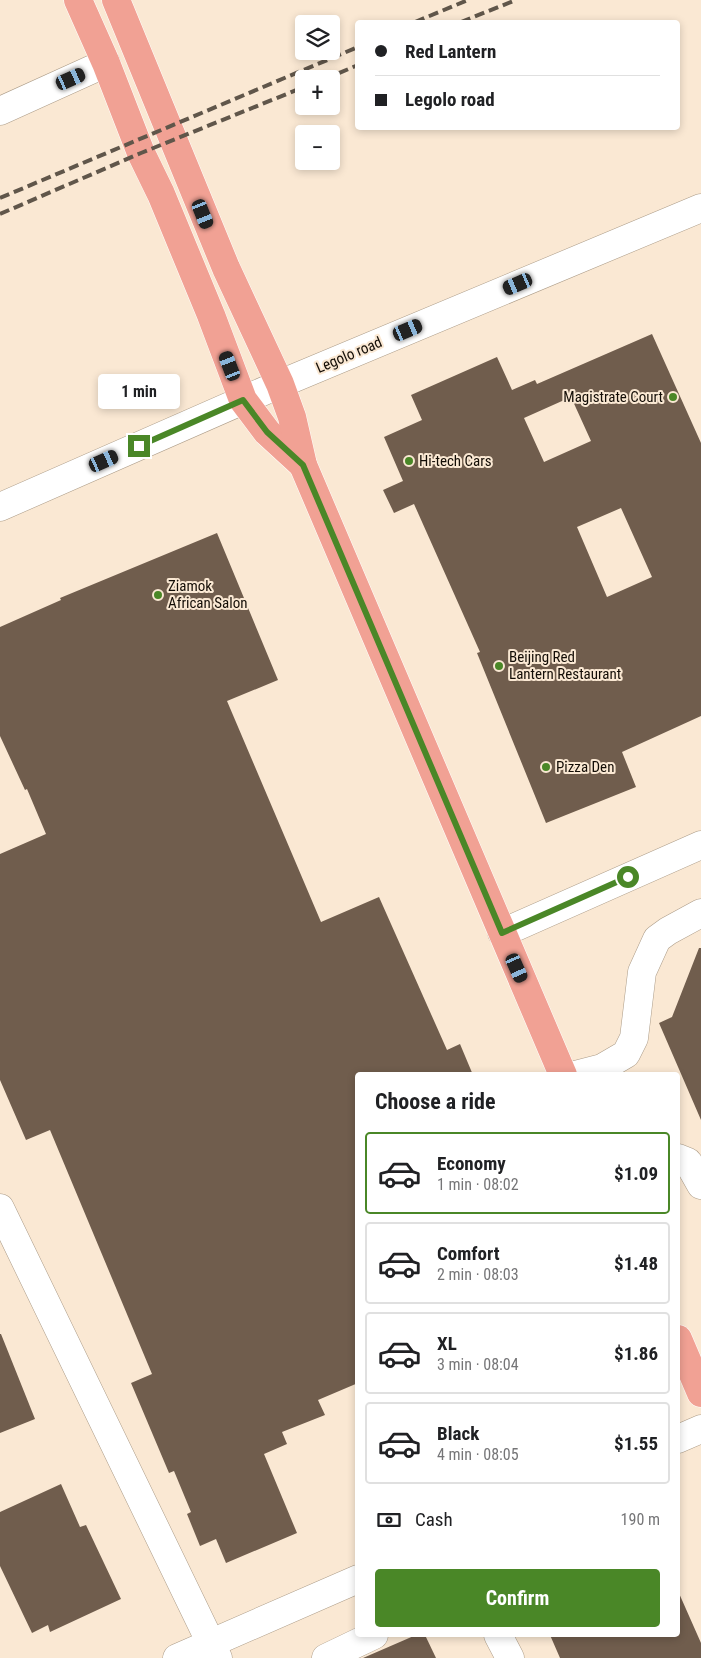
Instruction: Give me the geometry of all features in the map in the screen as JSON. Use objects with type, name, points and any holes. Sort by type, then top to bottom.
[{"type":"main road","points":[[78,0],[211,315],[243,400],[267,432],[303,465]]},
{"type":"main road","points":[[116,0],[226,268],[280,384],[292,418],[303,465],[562,1072]]},
{"type":"main road","points":[[680,1344],[701,1393]]},
{"type":"street","points":[[0,111],[106,63]]},
{"type":"street","name":"Legolo road","points":[[0,507],[280,384],[701,208]]},
{"type":"street","points":[[502,933],[701,845]]},
{"type":"street","points":[[587,1072],[602,1068],[626,1054],[634,1038],[642,972],[657,939],[701,913]]},
{"type":"street","points":[[680,1159],[688,1162],[701,1185]]},
{"type":"street","points":[[0,1208],[214,1650]]},
{"type":"street","points":[[680,1438],[701,1429]]},
{"type":"street","points":[[177,1658],[214,1650],[355,1580]]},
{"type":"street","points":[[326,1658],[370,1637]]},
{"type":"street","points":[[499,1637],[510,1658]]},
{"type":"building","points":[[652,334],[701,443],[701,716],[622,752],[636,787],[546,823],[477,653],[480,652],[414,504],[394,513],[383,490],[403,481],[384,437],[422,420],[411,395],[497,357],[512,390],[535,380],[537,384]],"holes":[[[571,397],[591,441],[544,462],[524,418]],[[621,508],[652,577],[607,597],[577,527]]]},
{"type":"building","points":[[217,533],[278,680],[227,701],[321,922],[379,897],[447,1050],[460,1044],[472,1072],[355,1072],[355,1384],[318,1400],[325,1415],[282,1432],[287,1444],[264,1454],[297,1533],[226,1563],[216,1539],[200,1546],[187,1514],[191,1512],[174,1471],[169,1473],[131,1383],[152,1374],[50,1130],[26,1140],[0,1080],[0,854],[46,834],[27,789],[25,790],[0,736],[0,627],[61,600],[60,598]]},
{"type":"building","points":[[699,948],[701,948],[701,1120],[659,1023],[672,1017]]},
{"type":"building","points":[[0,1334],[35,1419],[0,1433]]},
{"type":"building","points":[[61,1484],[80,1527],[86,1525],[121,1599],[50,1632],[48,1625],[32,1633],[0,1566],[0,1512]]},
{"type":"building","points":[[680,1596],[701,1643],[701,1658],[560,1658],[551,1637],[680,1637]]},
{"type":"building","points":[[411,1637],[426,1637],[436,1658],[363,1658]]},
{"type":"railway","points":[[420,20],[468,0]]},
{"type":"railway","points":[[466,20],[516,0]]},
{"type":"railway","points":[[0,198],[355,48]]},
{"type":"railway","points":[[340,73],[355,66]]},
{"type":"railway","points":[[0,214],[141,153],[295,91]]},
{"type":"place","name":"Magistrate Court","points":[[673,397]]},
{"type":"place","name":"Hi-tech Cars","points":[[409,461]]},
{"type":"place","name":"Ziamok African Salon","points":[[158,595]]},
{"type":"place","name":"Beijing Red Lantern Restaurant","points":[[499,666]]},
{"type":"place","name":"Pizza Den","points":[[546,767]]},
{"type":"route","points":[[139,446],[243,400],[267,432],[303,465],[502,933],[628,877]]}]
